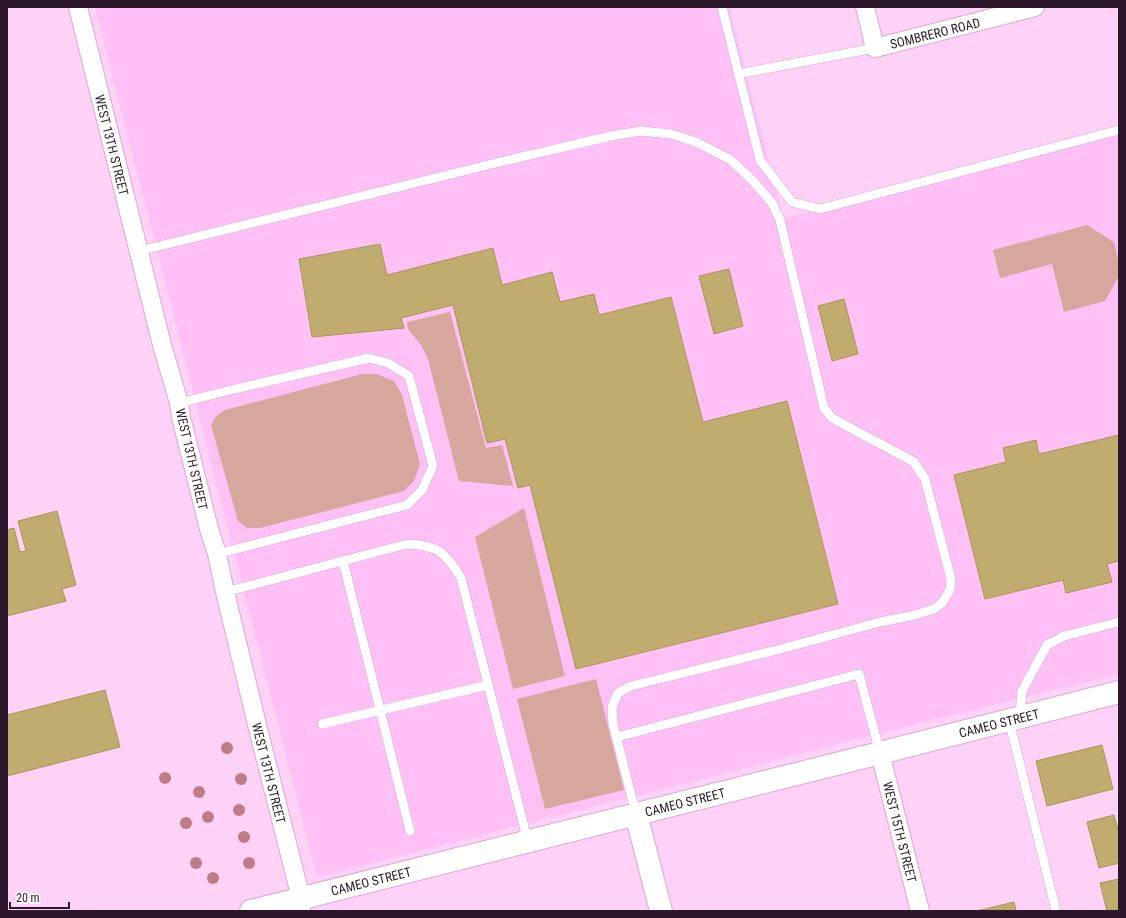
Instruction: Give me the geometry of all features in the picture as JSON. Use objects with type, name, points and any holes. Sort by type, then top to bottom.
[{"type":"street","name":"WEST 13TH STREET","points":[[78,7],[139,252],[179,403],[181,418],[208,529],[217,554],[224,592],[301,905]]},
{"type":"street","name":"SOMBRERO ROAD","points":[[865,7],[875,48],[998,12],[1035,7]]},
{"type":"street","name":"CAMEO STREET","points":[[251,911],[301,905],[528,842],[1119,692]]},
{"type":"street","name":"WEST 15TH STREET","points":[[880,753],[920,911]]},
{"type":"street","points":[[636,814],[660,911]]},
{"type":"lane","points":[[722,7],[760,160],[792,202],[820,209],[1119,130]]},
{"type":"lane","points":[[738,74],[875,48]]},
{"type":"lane","points":[[139,252],[496,163],[611,136],[642,131],[671,134],[696,142],[731,160],[754,182],[772,203],[780,220],[824,408],[832,418],[914,462],[925,479],[951,579],[950,590],[942,604],[934,609],[915,615],[880,622],[777,650],[631,686],[618,693],[612,708],[613,724],[636,814]]},
{"type":"lane","points":[[179,403],[369,358],[388,363],[409,376],[433,466],[422,490],[407,505],[217,554]]},
{"type":"lane","points":[[224,592],[407,544],[431,547],[443,553],[461,578],[528,842]]},
{"type":"lane","points":[[343,561],[410,831]]},
{"type":"lane","points":[[1056,911],[1014,719],[1022,691],[1047,645],[1064,636],[1119,622]]},
{"type":"lane","points":[[617,737],[859,674],[880,753]]},
{"type":"lane","points":[[322,724],[488,685]]},
{"type":"shaded area","points":[[95,7],[729,7],[783,218],[823,210],[1119,134],[1119,674],[944,717],[317,877]]},
{"type":"shaded area","points":[[1087,225],[1114,242],[1119,264],[1119,276],[1105,301],[1064,312],[1052,264],[1000,278],[993,250]]},
{"type":"shaded area","points":[[450,312],[486,448],[502,445],[513,486],[459,481],[428,359],[421,345],[408,329],[407,322]]},
{"type":"shaded area","points":[[362,374],[377,374],[394,381],[402,395],[420,464],[414,481],[404,491],[260,528],[247,528],[238,521],[211,425],[216,416],[225,410]]},
{"type":"shaded area","points":[[524,508],[565,676],[513,689],[475,537]]},
{"type":"shaded area","points":[[596,679],[624,790],[545,809],[517,699]]},
{"type":"building","points":[[380,244],[387,275],[493,248],[502,285],[552,272],[560,302],[594,294],[599,315],[671,297],[703,422],[787,401],[838,604],[576,669],[530,485],[518,488],[505,439],[487,443],[453,305],[401,318],[404,328],[312,337],[299,259]]},
{"type":"building","points":[[729,269],[743,326],[714,334],[699,276]]},
{"type":"building","points":[[844,299],[858,354],[832,361],[818,306]]},
{"type":"building","points":[[1119,435],[1119,561],[1107,564],[1112,582],[1066,593],[1063,580],[985,599],[954,475],[1006,462],[1003,448],[1036,440],[1039,454]]},
{"type":"building","points":[[57,511],[76,585],[62,589],[66,601],[7,616],[7,530],[14,528],[20,552],[26,551],[18,521]]},
{"type":"building","points":[[105,690],[120,747],[7,776],[7,715]]},
{"type":"building","points":[[1102,745],[1113,789],[1047,806],[1036,761]]},
{"type":"building","points":[[1114,815],[1119,834],[1119,863],[1099,868],[1087,822]]},
{"type":"building","points":[[1119,879],[1119,911],[1107,911],[1100,883]]},
{"type":"building","points":[[1014,902],[1016,911],[977,911]]}]
